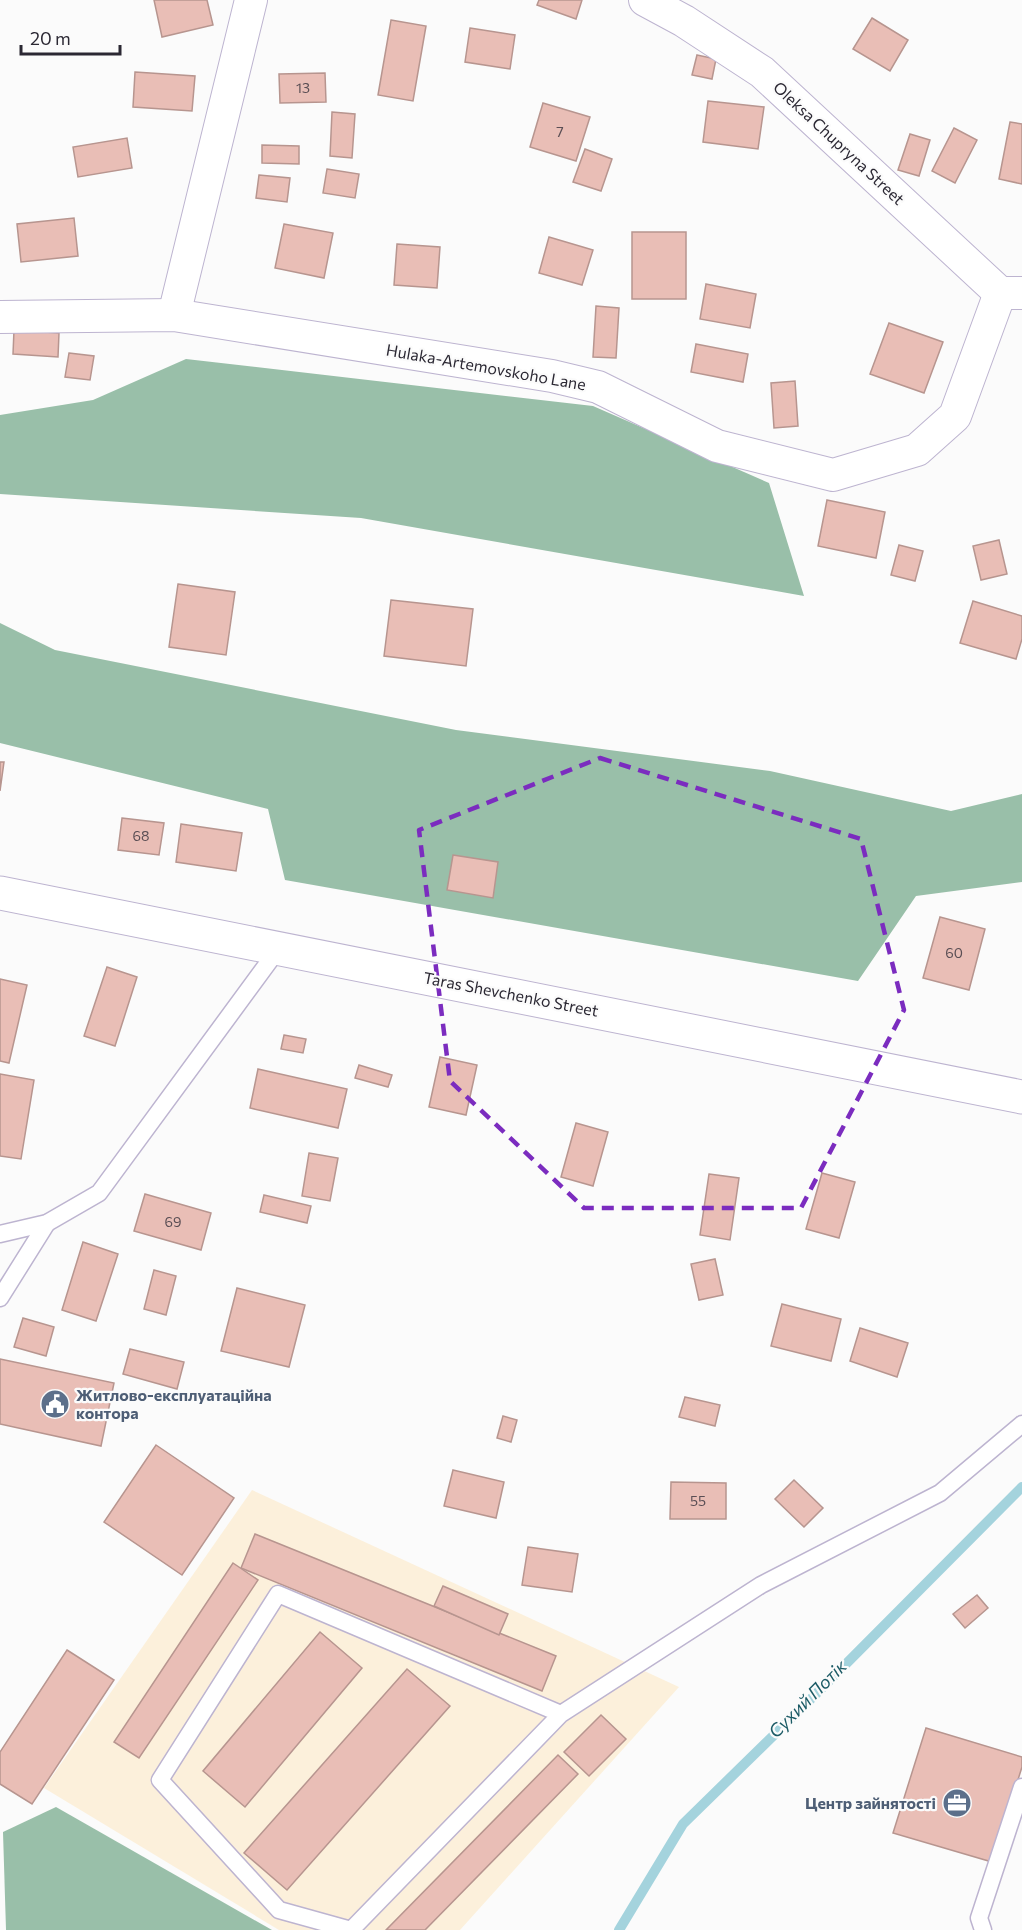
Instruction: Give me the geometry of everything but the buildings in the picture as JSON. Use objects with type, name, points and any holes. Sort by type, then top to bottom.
[{"type":"street","points":[[174,315],[251,0]]},
{"type":"street","name":"Oleksa Chupryna Street","points":[[645,0],[684,21],[762,72],[1011,293]]},
{"type":"street","name":"Hulaka-Artemovskoho Lane","points":[[0,317],[174,315],[564,379],[598,387],[717,446],[833,475],[917,450],[955,416],[1011,293]]},
{"type":"street","name":"Taras Shevchenko Street","points":[[0,892],[1022,1097]]},
{"type":"lane","points":[[0,1234],[47,1223],[99,1193],[279,948]]},
{"type":"lane","points":[[0,1298],[47,1223]]},
{"type":"lane","points":[[561,1714],[278,1594],[160,1780],[279,1910],[351,1930],[561,1714],[761,1586],[940,1493],[1022,1424]]},
{"type":"lane","points":[[982,1930],[979,1918],[1022,1787]]},
{"type":"highlighted area","points":[[600,758],[861,839],[904,1010],[801,1208],[584,1208],[450,1081],[419,830]]},
{"type":"shaded area","points":[[252,1490],[679,1687],[460,1930],[279,1930],[44,1788]]},
{"type":"green space","points":[[186,359],[593,406],[769,483],[804,596],[361,518],[0,494],[0,415],[93,400]]},
{"type":"green space","points":[[0,623],[55,650],[456,730],[770,771],[951,811],[1022,794],[1022,882],[916,896],[858,981],[285,880],[268,809],[0,743]]},
{"type":"green space","points":[[56,1807],[272,1930],[6,1930],[3,1832]]},
{"type":"waterway","name":"Сухий Потік","points":[[619,1930],[683,1824],[1022,1487]]},
{"type":"place","name":"Житлово-експлуатаційна контора","points":[[55,1404]]},
{"type":"place","name":"Центр зайнятості","points":[[957,1803]]}]
